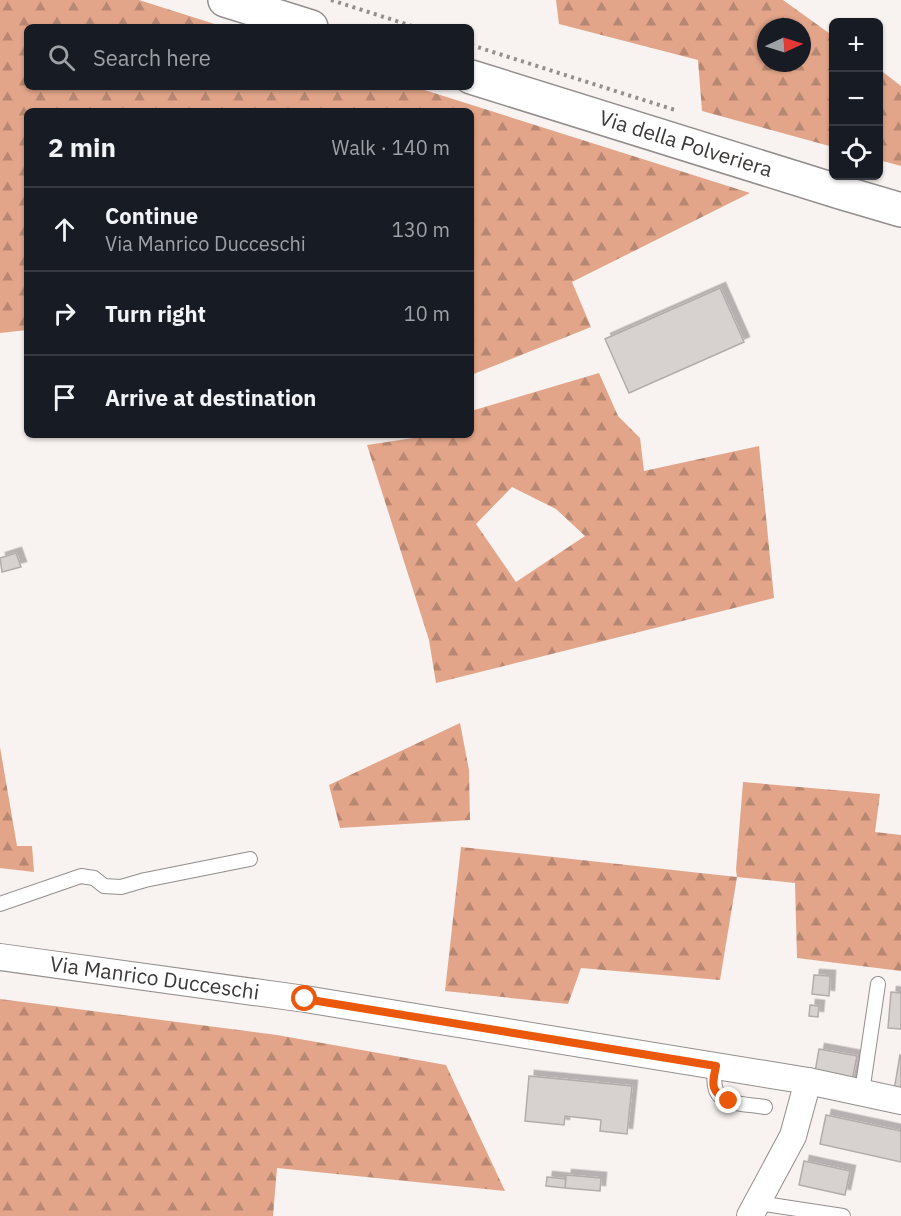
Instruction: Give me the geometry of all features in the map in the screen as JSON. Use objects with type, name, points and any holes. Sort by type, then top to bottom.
[{"type":"street","points":[[225,0],[301,24]]},
{"type":"street","name":"Via della Polveriera","points":[[474,78],[901,210]]},
{"type":"street","name":"Via Manrico Ducceschi","points":[[0,957],[305,999],[808,1081],[901,1101]]},
{"type":"street","points":[[754,1209],[793,1136],[808,1081]]},
{"type":"lane","points":[[0,904],[81,876],[94,878],[104,886],[122,886],[250,859]]},
{"type":"lane","points":[[862,1092],[878,984]]},
{"type":"lane","points":[[716,1066],[714,1089],[719,1096],[729,1101],[765,1107]]},
{"type":"lane","points":[[754,1209],[843,1216]]},
{"type":"path","points":[[331,0],[405,24]]},
{"type":"path","points":[[474,46],[678,111]]},
{"type":"green space","points":[[0,0],[139,0],[215,24],[24,24],[24,90],[424,90],[750,193],[572,282],[591,327],[474,374],[474,108],[24,108],[24,330],[0,333]]},
{"type":"green space","points":[[556,0],[783,0],[808,18],[757,18],[757,72],[811,72],[811,20],[829,33],[829,146],[702,111],[698,60],[559,24]]},
{"type":"green space","points":[[883,72],[901,86],[901,166],[883,161]]},
{"type":"green space","points":[[599,373],[618,416],[640,438],[644,471],[759,446],[774,598],[436,683],[429,640],[367,445],[413,438],[474,438],[474,410]],"holes":[[[512,487],[556,509],[585,536],[516,582],[476,524]]]},
{"type":"green space","points":[[460,723],[469,770],[470,820],[340,828],[329,785]]},
{"type":"green space","points":[[0,747],[17,846],[32,846],[34,872],[0,868]]},
{"type":"green space","points":[[743,782],[880,794],[875,832],[901,835],[901,971],[797,958],[795,883],[737,877]]},
{"type":"green space","points":[[461,847],[737,877],[720,980],[581,968],[568,1004],[445,991]]},
{"type":"green space","points":[[0,999],[277,1035],[446,1065],[505,1191],[277,1168],[273,1216],[0,1216]]},
{"type":"building","points":[[720,288],[744,342],[629,393],[605,339]]},
{"type":"building","points":[[16,553],[21,567],[2,572],[0,558]]},
{"type":"building","points":[[814,975],[830,976],[829,996],[812,994]]},
{"type":"building","points":[[891,992],[901,993],[901,1029],[888,1028]]},
{"type":"building","points":[[810,1005],[819,1006],[818,1017],[809,1016]]},
{"type":"building","points":[[819,1049],[857,1056],[851,1085],[814,1078]]},
{"type":"building","points":[[901,1056],[901,1091],[894,1090]]},
{"type":"building","points":[[529,1076],[632,1086],[627,1134],[600,1131],[601,1120],[565,1116],[564,1125],[525,1121]]},
{"type":"building","points":[[826,1115],[901,1131],[901,1162],[820,1144]]},
{"type":"building","points":[[804,1161],[850,1171],[845,1195],[799,1185]]},
{"type":"building","points":[[566,1175],[601,1178],[600,1191],[565,1188]]},
{"type":"building","points":[[547,1177],[566,1179],[565,1188],[546,1186]]},
{"type":"route","points":[[305,999],[716,1066],[714,1089],[719,1096],[729,1101]]}]
